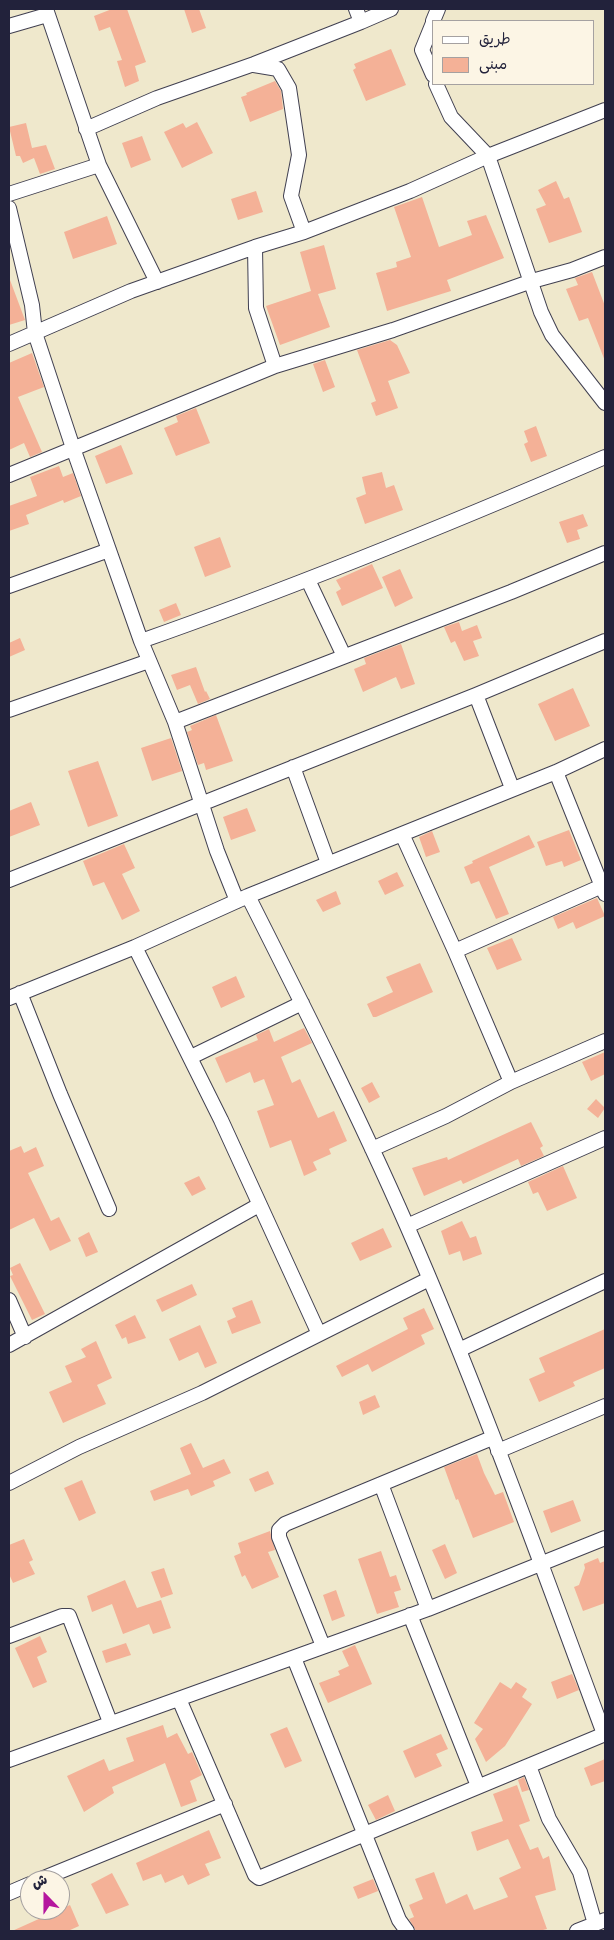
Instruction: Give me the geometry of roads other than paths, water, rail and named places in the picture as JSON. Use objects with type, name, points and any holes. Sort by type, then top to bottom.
[{"type":"street","points":[[356,9],[362,22]]},
{"type":"street","points":[[86,129],[157,98],[254,64],[392,9]]},
{"type":"street","points":[[9,26],[47,12],[99,165],[157,282]]},
{"type":"street","points":[[432,25],[422,50],[432,73]]},
{"type":"street","points":[[254,64],[278,69],[289,88],[298,155],[291,196],[304,232]]},
{"type":"street","points":[[436,85],[451,117],[488,156],[541,312],[552,335],[605,403]]},
{"type":"street","points":[[9,344],[131,290],[304,232],[410,191],[488,156],[605,110]]},
{"type":"street","points":[[9,194],[99,165]]},
{"type":"street","points":[[9,211],[32,304],[35,333],[141,641],[175,722],[217,851],[302,1003],[407,1226],[459,1350],[605,1734],[259,1878],[255,1875],[179,1699]]},
{"type":"street","points":[[255,247],[256,308],[275,366]]},
{"type":"street","points":[[9,475],[275,366],[393,330],[532,281],[572,270],[605,257]]},
{"type":"street","points":[[141,641],[308,580],[445,525],[605,457]]},
{"type":"street","points":[[9,586],[109,550]]},
{"type":"street","points":[[175,722],[520,589],[605,552]]},
{"type":"street","points":[[308,580],[344,656]]},
{"type":"street","points":[[9,880],[476,695],[605,641]]},
{"type":"street","points":[[9,710],[149,661]]},
{"type":"street","points":[[476,695],[512,788]]},
{"type":"street","points":[[109,1209],[60,1094],[14,996],[243,898],[512,788],[556,772],[605,749]]},
{"type":"street","points":[[293,767],[328,864]]},
{"type":"street","points":[[455,951],[603,890],[556,772]]},
{"type":"street","points":[[402,834],[511,1082]]},
{"type":"street","points":[[134,946],[192,1057],[319,1334]]},
{"type":"street","points":[[192,1057],[302,1003]]},
{"type":"street","points":[[372,1149],[446,1116],[511,1082],[605,1041]]},
{"type":"street","points":[[407,1226],[605,1138]]},
{"type":"street","points":[[9,1345],[259,1205]]},
{"type":"street","points":[[9,1483],[79,1447],[202,1393],[429,1279]]},
{"type":"street","points":[[459,1350],[605,1281]]},
{"type":"street","points":[[9,1300],[25,1337]]},
{"type":"street","points":[[498,1451],[605,1406]]},
{"type":"street","points":[[324,1646],[279,1537],[279,1530],[285,1524],[492,1438]]},
{"type":"street","points":[[381,1484],[428,1609]]},
{"type":"street","points":[[9,1760],[110,1722],[428,1609],[605,1538]]},
{"type":"street","points":[[410,1615],[478,1786]]},
{"type":"street","points":[[9,1636],[62,1616],[69,1616],[110,1722]]},
{"type":"street","points":[[294,1658],[398,1920],[407,1931]]},
{"type":"street","points":[[529,1766],[549,1819],[580,1872],[600,1922],[577,1931]]},
{"type":"street","points":[[63,1870],[224,1804]]}]
